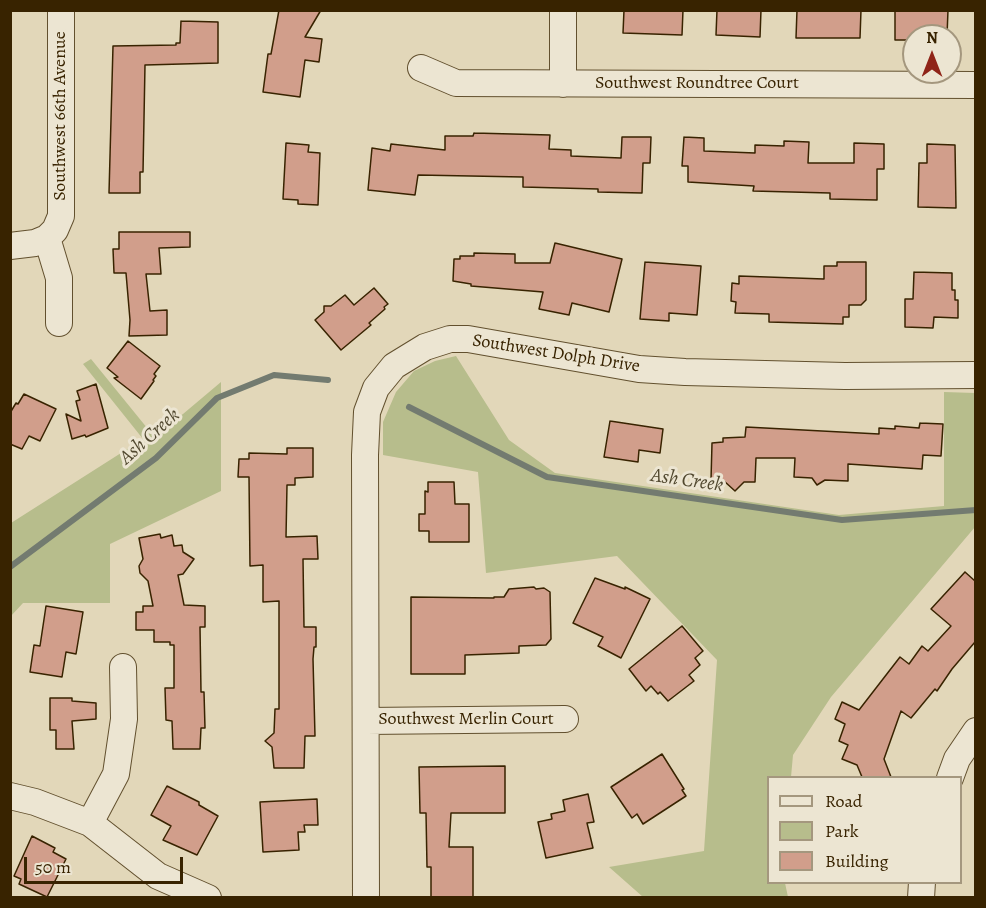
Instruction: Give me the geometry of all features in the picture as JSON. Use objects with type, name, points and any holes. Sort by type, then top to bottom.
[{"type":"street","name":"Southwest 66th Avenue","points":[[47,238],[55,230],[61,216],[61,10]]},
{"type":"street","points":[[563,10],[563,84]]},
{"type":"street","name":"Southwest Roundtree Court","points":[[422,68],[456,83],[975,85]]},
{"type":"street","points":[[10,246],[34,243],[47,238],[59,278],[59,323]]},
{"type":"street","name":"Southwest Dolph Drive","points":[[366,897],[365,455],[367,412],[376,387],[394,366],[425,347],[450,339],[468,339],[639,369],[845,376],[975,375]]},
{"type":"street","points":[[90,823],[116,774],[124,720],[123,667]]},
{"type":"street","name":"Southwest Merlin Court","points":[[366,721],[565,720]]},
{"type":"street","points":[[950,776],[957,759],[975,731]]},
{"type":"street","points":[[10,796],[35,802],[90,823],[158,876],[208,897]]},
{"type":"green space","points":[[456,356],[509,440],[555,473],[839,515],[944,506],[944,392],[975,393],[975,527],[831,697],[793,755],[791,776],[767,776],[767,884],[785,884],[788,897],[643,897],[609,867],[704,851],[717,660],[617,556],[486,573],[478,472],[383,455],[383,422],[396,392],[414,371],[435,361]]},
{"type":"green space","points":[[91,359],[152,434],[183,414],[221,382],[221,491],[110,544],[110,603],[23,603],[11,616],[11,523],[143,439],[83,364]]},
{"type":"building","points":[[279,10],[321,10],[305,37],[322,39],[319,62],[305,60],[300,97],[263,92],[268,54],[271,54]]},
{"type":"building","points":[[624,10],[683,10],[682,35],[623,33]]},
{"type":"building","points":[[717,10],[761,10],[760,37],[716,35]]},
{"type":"building","points":[[797,10],[861,10],[860,38],[796,38]]},
{"type":"building","points":[[895,10],[948,10],[947,24],[902,24],[902,40],[895,40]]},
{"type":"building","points":[[181,21],[218,22],[218,63],[145,65],[143,172],[140,172],[140,193],[109,193],[113,46],[176,45],[180,43]]},
{"type":"building","points":[[474,133],[550,135],[549,149],[571,150],[571,156],[621,158],[622,137],[651,137],[650,163],[643,163],[642,193],[523,187],[523,177],[418,175],[415,195],[368,190],[372,148],[390,151],[391,144],[445,150],[445,136],[473,136]]},
{"type":"building","points":[[684,137],[704,138],[704,151],[755,153],[755,145],[784,146],[784,141],[809,142],[808,163],[854,163],[854,143],[884,144],[884,169],[877,169],[877,200],[830,199],[830,193],[753,191],[754,186],[688,182],[688,166],[682,166]]},
{"type":"building","points":[[286,143],[309,145],[308,152],[320,153],[318,205],[298,204],[298,200],[283,199]]},
{"type":"building","points":[[927,144],[955,145],[956,208],[918,207],[919,163],[927,163]]},
{"type":"building","points":[[119,232],[190,232],[190,247],[159,248],[161,274],[146,274],[150,311],[167,310],[167,335],[129,336],[126,273],[114,273],[113,249],[119,249]]},
{"type":"building","points":[[555,243],[622,259],[609,312],[572,303],[569,315],[539,309],[543,292],[471,286],[471,284],[453,281],[454,259],[460,259],[460,256],[474,256],[474,253],[515,254],[515,263],[550,263]]},
{"type":"building","points":[[645,262],[701,266],[697,315],[669,313],[669,321],[640,319]]},
{"type":"building","points":[[837,262],[866,262],[866,300],[861,305],[849,305],[849,317],[843,317],[843,324],[769,322],[769,314],[735,313],[736,302],[731,301],[732,283],[739,284],[739,276],[824,279],[824,266],[837,266]]},
{"type":"building","points":[[914,272],[952,273],[952,290],[955,290],[955,300],[958,300],[958,318],[934,317],[933,328],[905,327],[905,299],[913,299]]},
{"type":"building","points":[[374,288],[388,304],[369,323],[371,325],[341,350],[315,320],[324,312],[324,306],[331,306],[345,295],[354,305]]},
{"type":"building","points":[[128,341],[160,366],[154,374],[156,376],[154,381],[141,399],[114,378],[118,377],[107,368]]},
{"type":"building","points":[[96,384],[108,428],[86,437],[85,435],[72,439],[66,414],[81,421],[76,401],[80,400],[77,391]]},
{"type":"building","points":[[24,394],[56,409],[40,441],[29,436],[22,449],[10,444],[10,413]]},
{"type":"building","points":[[610,421],[663,429],[660,453],[639,450],[638,462],[604,457]]},
{"type":"building","points":[[920,423],[943,424],[941,456],[923,455],[922,469],[848,464],[848,481],[825,480],[817,485],[812,478],[794,477],[795,458],[756,458],[755,482],[744,482],[735,491],[724,481],[711,480],[712,443],[723,442],[723,438],[745,437],[746,427],[879,434],[879,428],[895,429],[895,426],[919,428]]},
{"type":"building","points":[[287,448],[313,448],[313,477],[295,478],[295,485],[287,485],[286,537],[317,536],[318,559],[303,559],[304,627],[316,627],[316,647],[314,647],[313,659],[315,736],[305,736],[304,768],[274,768],[272,747],[265,741],[274,733],[275,709],[279,709],[279,601],[263,602],[263,565],[250,566],[249,477],[238,477],[239,459],[249,459],[249,453],[287,454]]},
{"type":"building","points":[[428,482],[454,482],[455,504],[469,504],[469,542],[429,542],[429,531],[419,531],[419,514],[425,514],[425,491],[428,492]]},
{"type":"building","points":[[160,534],[161,538],[172,535],[174,546],[182,545],[183,552],[194,559],[183,574],[178,575],[184,605],[205,606],[205,627],[200,627],[201,692],[204,692],[205,728],[201,728],[200,749],[173,749],[172,721],[166,720],[165,688],[174,688],[174,645],[170,645],[170,642],[154,642],[154,630],[136,630],[136,612],[143,612],[143,606],[153,606],[148,581],[140,573],[139,566],[143,559],[139,538]]},
{"type":"building","points":[[965,572],[975,581],[975,642],[937,691],[935,689],[911,718],[901,711],[884,759],[891,776],[862,776],[857,765],[842,759],[848,745],[839,741],[845,724],[835,719],[842,702],[859,710],[900,657],[909,664],[922,646],[928,651],[951,626],[931,609]]},
{"type":"building","points":[[595,578],[625,589],[625,587],[650,599],[621,658],[598,646],[603,637],[573,623]]},
{"type":"building","points":[[544,588],[550,592],[551,639],[546,645],[519,646],[519,653],[465,655],[465,674],[411,674],[411,597],[494,598],[504,597],[509,589]]},
{"type":"building","points":[[46,606],[83,612],[76,654],[66,652],[62,677],[30,672],[34,645],[40,646]]},
{"type":"building","points":[[682,626],[703,651],[695,658],[700,665],[689,675],[694,681],[668,701],[651,686],[646,691],[629,669]]},
{"type":"building","points":[[50,698],[72,698],[72,701],[96,703],[96,719],[72,721],[74,749],[56,749],[56,730],[50,730]]},
{"type":"building","points":[[662,754],[686,796],[643,824],[637,814],[632,818],[611,787]]},
{"type":"building","points":[[505,766],[505,813],[451,813],[449,847],[473,847],[473,897],[431,897],[431,867],[427,867],[426,813],[420,813],[419,767]]},
{"type":"building","points":[[167,786],[199,802],[199,805],[218,816],[197,855],[163,840],[171,826],[151,815]]},
{"type":"building","points":[[588,794],[594,822],[587,823],[593,848],[546,858],[538,822],[552,819],[551,814],[565,811],[563,800]]},
{"type":"building","points":[[317,799],[318,825],[304,825],[305,832],[298,832],[299,850],[263,852],[260,802]]},
{"type":"building","points":[[32,836],[55,848],[53,852],[66,859],[47,897],[19,884],[21,879],[14,876]]},
{"type":"waterway","name":"Ash Creek","points":[[10,567],[156,458],[217,398],[274,375],[328,380]]},
{"type":"waterway","name":"Ash Creek","points":[[409,407],[547,477],[842,520],[976,510]]}]
